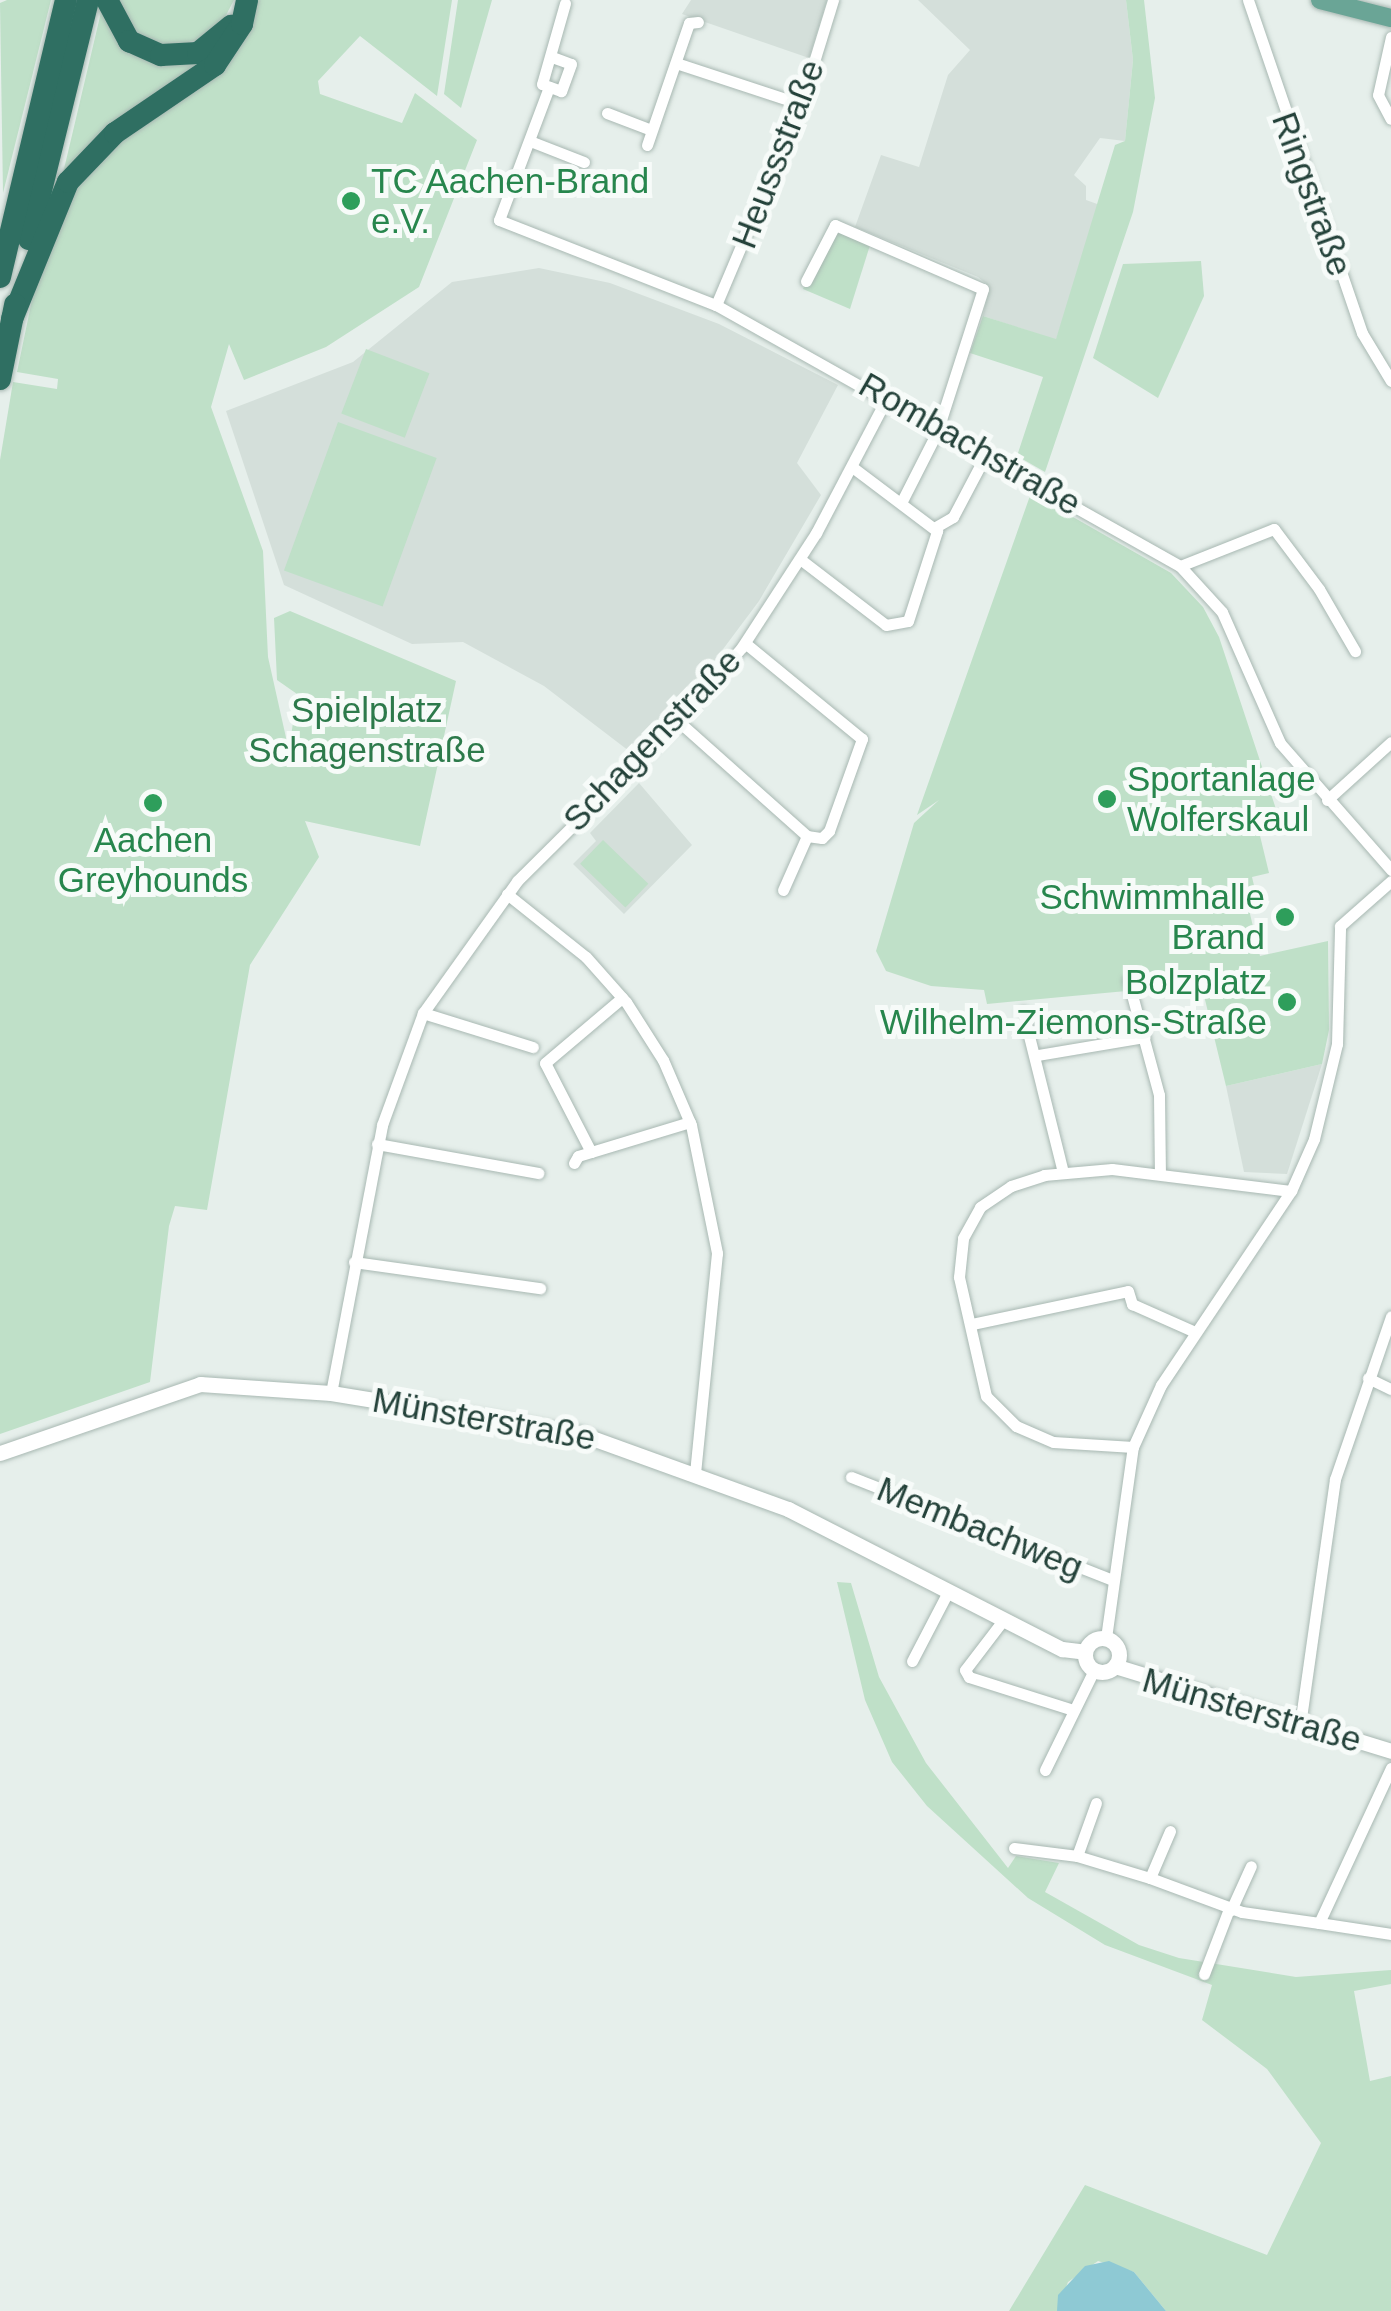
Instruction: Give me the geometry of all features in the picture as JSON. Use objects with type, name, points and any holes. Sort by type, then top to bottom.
[{"type":"highway","points":[[0,278],[66,0]]},
{"type":"highway","points":[[0,379],[88,0]]},
{"type":"highway","points":[[107,0],[129,41],[144,51],[181,56],[212,45],[247,1]]},
{"type":"highway","points":[[12,319],[68,182],[115,132],[215,66],[242,24],[247,1]]},
{"type":"main road","points":[[1320,0],[1391,18]]},
{"type":"street","name":"Heussstraße","points":[[716,305],[801,104],[833,0]]},
{"type":"street","name":"Ringstraße","points":[[1248,0],[1362,333],[1391,381]]},
{"type":"street","points":[[552,56],[571,64],[561,91],[542,84],[565,2]]},
{"type":"street","points":[[648,145],[648,129],[689,23],[698,22]]},
{"type":"street","points":[[1391,38],[1378,94],[1391,120]]},
{"type":"street","points":[[676,62],[801,104]]},
{"type":"street","points":[[549,87],[530,141],[584,162]]},
{"type":"street","points":[[607,113],[648,129]]},
{"type":"street","name":"Rombachstraße","points":[[530,141],[499,220],[716,305],[1180,566],[1214,598],[1265,719],[1327,800],[1391,870]]},
{"type":"street","points":[[806,281],[835,225],[983,289],[936,432],[901,503]]},
{"type":"street","name":"Schagenstraße","points":[[331,1393],[378,1144],[423,1013],[507,894],[678,722],[745,643],[800,559],[887,398]]},
{"type":"street","points":[[934,528],[953,518],[981,464]]},
{"type":"street","points":[[800,559],[897,627],[911,616],[938,540],[934,528],[852,468]]},
{"type":"street","points":[[1180,566],[1274,530],[1355,651]]},
{"type":"street","points":[[678,722],[807,836],[822,838],[829,830],[862,739],[745,643]]},
{"type":"street","points":[[1327,800],[1391,742]]},
{"type":"street","points":[[783,890],[807,836]]},
{"type":"street","points":[[1106,1638],[1110,1578],[1134,1447],[1161,1385],[1291,1190],[1314,1140],[1337,1044],[1340,926],[1391,881]]},
{"type":"street","points":[[507,894],[576,948],[622,998],[663,1060],[690,1122],[710,1198],[718,1262],[695,1472]]},
{"type":"street","points":[[1128,980],[1162,1114],[1160,1172]]},
{"type":"street","points":[[591,1152],[545,1064],[622,998]]},
{"type":"street","points":[[1023,1012],[1038,1056],[1064,1172]]},
{"type":"street","points":[[423,1013],[532,1047]]},
{"type":"street","points":[[1038,1056],[1144,1038]]},
{"type":"street","points":[[574,1162],[591,1152],[690,1122]]},
{"type":"street","points":[[378,1144],[538,1172]]},
{"type":"street","points":[[1134,1447],[1053,1442],[1016,1426],[986,1396],[960,1277],[964,1238],[980,1206],[1011,1186],[1064,1172],[1160,1172],[1291,1190]]},
{"type":"street","points":[[354,1262],[540,1288]]},
{"type":"street","points":[[972,1324],[1128,1291],[1132,1304],[1196,1332]]},
{"type":"street","points":[[1300,1725],[1324,1533],[1368,1378],[1391,1316]]},
{"type":"street","points":[[1368,1378],[1391,1389]]},
{"type":"street","name":"Münsterstraße","points":[[0,1453],[200,1384],[331,1393],[581,1434],[695,1472],[834,1528],[1062,1648],[1085,1652],[1106,1638],[1118,1649],[1114,1666]]},
{"type":"street","name":"Membachweg","points":[[850,1477],[1110,1578]]},
{"type":"street","points":[[912,1661],[950,1590]]},
{"type":"street","points":[[1004,1619],[965,1670],[968,1677],[1070,1709]]},
{"type":"street","name":"Münsterstraße","points":[[1085,1652],[1094,1670]]},
{"type":"street","name":"Münsterstraße","points":[[1045,1770],[1070,1709],[1094,1670],[1114,1666],[1391,1751]]},
{"type":"street","points":[[1319,1923],[1391,1768]]},
{"type":"street","points":[[1077,1856],[1096,1803]]},
{"type":"street","points":[[1150,1878],[1170,1831]]},
{"type":"street","points":[[1014,1848],[1077,1856],[1150,1878],[1230,1909],[1391,1934]]},
{"type":"street","points":[[1204,1974],[1251,1866]]},
{"type":"shaded area","points":[[691,0],[827,0],[809,58],[682,14]]},
{"type":"shaded area","points":[[918,0],[1126,0],[1133,60],[1125,141],[1100,138],[1074,175],[1086,186],[1086,200],[1100,205],[1056,340],[983,316],[989,286],[978,277],[855,227],[881,155],[919,167],[948,75],[970,50]]},
{"type":"shaded area","points":[[539,268],[610,283],[719,324],[838,385],[797,463],[821,495],[759,601],[706,672],[629,751],[544,686],[463,642],[412,644],[284,585],[226,411],[353,362],[452,282]]},
{"type":"shaded area","points":[[639,783],[692,845],[624,914],[573,864],[596,841],[590,833]]},
{"type":"shaded area","points":[[1322,1064],[1287,1174],[1244,1172],[1226,1086]]},
{"type":"green space","points":[[51,0],[3,193],[0,3]]},
{"type":"green space","points":[[115,0],[234,0],[223,21],[197,40],[168,47],[129,30]]},
{"type":"green space","name":"Spielplatz Schagenstraße","points":[[255,0],[452,0],[437,96],[360,36],[318,81],[320,94],[402,123],[415,93],[477,140],[419,287],[326,347],[244,380],[229,344],[211,407],[263,551],[268,657],[289,751],[297,694],[277,680],[274,618],[290,611],[456,681],[420,846],[305,821],[319,857],[250,965],[207,1210],[175,1206],[169,1226],[150,1382],[0,1434],[0,460],[13,382],[57,389],[58,379],[17,372],[43,247],[68,190],[101,151],[207,84]]},
{"type":"green space","points":[[458,0],[492,0],[461,108],[444,94]]},
{"type":"green space","points":[[1126,0],[1144,0],[1155,98],[1133,212],[1045,472],[1017,456],[1043,377],[970,353],[983,316],[1056,339],[1115,145],[1125,141],[1133,60]]},
{"type":"green space","points":[[102,8],[134,52],[223,49],[60,186]]},
{"type":"green space","points":[[841,231],[871,242],[850,309],[803,289],[826,239]]},
{"type":"green space","points":[[1201,261],[1204,296],[1158,398],[1093,358],[1123,264]]},
{"type":"green space","points":[[366,349],[429,373],[405,438],[341,413]]},
{"type":"green space","points":[[338,422],[437,458],[383,606],[284,570]]},
{"type":"green space","name":"Sportanlage Wolferskaul","points":[[1031,493],[1171,573],[1203,607],[1219,637],[1276,809],[1255,815],[1269,873],[1252,877],[1256,894],[1246,897],[1260,956],[1328,941],[1329,1030],[1322,1064],[1226,1086],[1199,975],[1137,990],[987,1004],[984,990],[931,986],[886,971],[876,951],[914,823],[939,800],[917,815]]},
{"type":"green space","points":[[603,840],[648,884],[625,908],[580,864]]},
{"type":"green space","points":[[837,1582],[851,1583],[879,1677],[926,1763],[1008,1868],[1016,1856],[1059,1863],[1045,1892],[1139,1945],[1179,1958],[1296,1977],[1391,1970],[1391,1984],[1354,1991],[1370,2081],[1391,2076],[1391,2311],[1166,2311],[1134,2272],[1098,2261],[1068,2282],[1057,2311],[1009,2311],[1085,2185],[1267,2255],[1321,2143],[1267,2069],[1202,2020],[1212,1985],[1105,1945],[1028,1898],[927,1806],[892,1762],[865,1700]]},
{"type":"water","points":[[1109,2261],[1134,2272],[1166,2311],[1057,2311],[1058,2295],[1085,2266]]},
{"type":"place","name":"TC Aachen-Brand e.V.","points":[[351,201]]},
{"type":"place","name":"Sportanlage Wolferskaul","points":[[1107,799]]},
{"type":"place","name":"Aachen Greyhounds","points":[[153,803]]},
{"type":"place","name":"Schwimmhalle Brand","points":[[1285,917]]},
{"type":"place","name":"Bolzplatz Wilhelm-Ziemons-Straße","points":[[1287,1002]]}]
